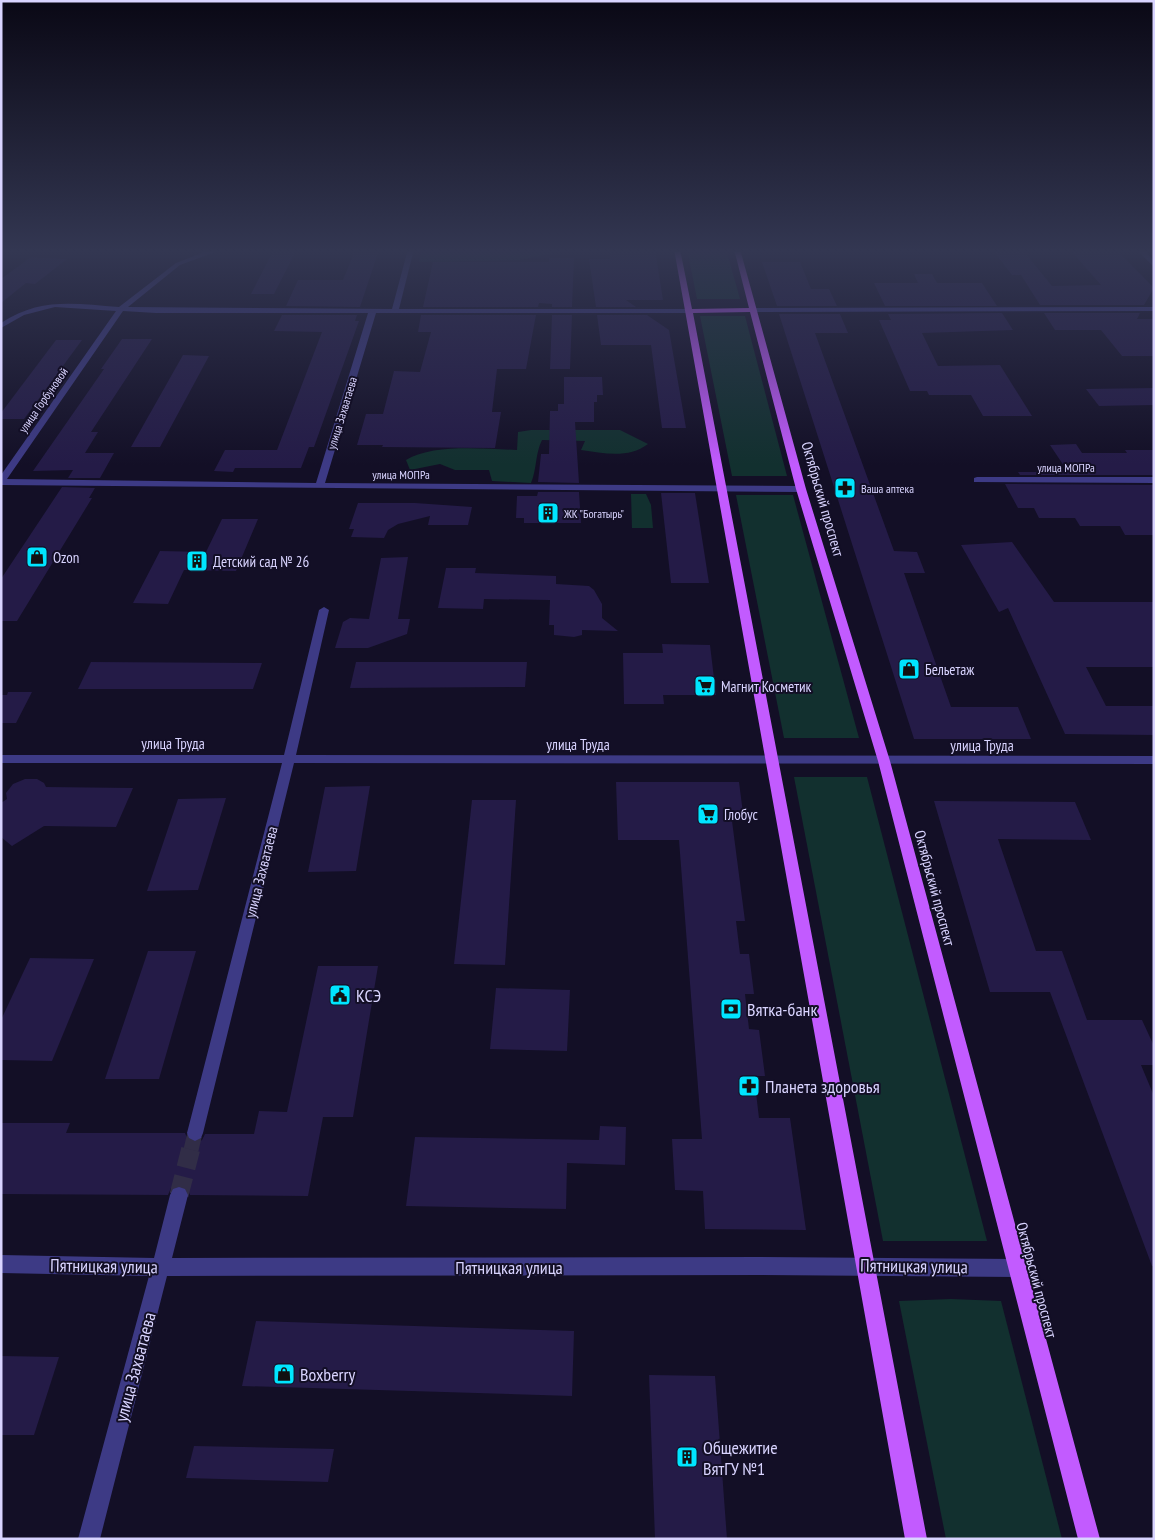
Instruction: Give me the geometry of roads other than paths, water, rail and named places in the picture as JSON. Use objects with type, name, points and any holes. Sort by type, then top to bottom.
[{"type":"main road","points":[[692,321],[916,1539]]},
{"type":"main road","name":"Октябрьский проспект","points":[[757,321],[801,489],[884,761],[1016,1268],[1089,1539]]},
{"type":"street","name":"улица Горбуновой","points":[[1,482],[113,321]]},
{"type":"street","name":"улица Захватаева","points":[[320,486],[370,321]]},
{"type":"street","name":"улица МОПРа","points":[[977,480],[1154,480]]},
{"type":"street","name":"улица МОПРа","points":[[1,482],[801,489]]},
{"type":"street","name":"улица Захватаева","points":[[195,1133],[289,759],[324,610]]},
{"type":"street","name":"улица Труда","points":[[1,758],[773,761],[1154,760]]},
{"type":"street","name":"улица Захватаева","points":[[89,1539],[179,1195]]},
{"type":"street","name":"Пятницкая улица","points":[[1,1264],[161,1268],[866,1265],[1016,1268]]},
{"type":"tunnel","points":[[191,1150],[195,1133]]},
{"type":"tunnel","points":[[179,1195],[191,1148]]},
{"type":"place","name":"Ваша аптека","points":[[845,488]]},
{"type":"place","name":"ЖК \"Богатырь\"","points":[[548,513]]},
{"type":"place","name":"Ozon","points":[[37,557]]},
{"type":"place","name":"Детский сад № 26","points":[[197,561]]},
{"type":"place","name":"Бельетаж","points":[[909,669]]},
{"type":"place","name":"Магнит Косметик","points":[[705,686]]},
{"type":"place","name":"Глобус","points":[[708,814]]},
{"type":"place","name":"КСЭ","points":[[340,995]]},
{"type":"place","name":"Вятка-банк","points":[[731,1009]]},
{"type":"place","name":"Планета здоровья","points":[[749,1086]]},
{"type":"place","name":"Boxberry","points":[[284,1374]]},
{"type":"place","name":"Общежитие ВятГУ №1","points":[[687,1457]]}]
